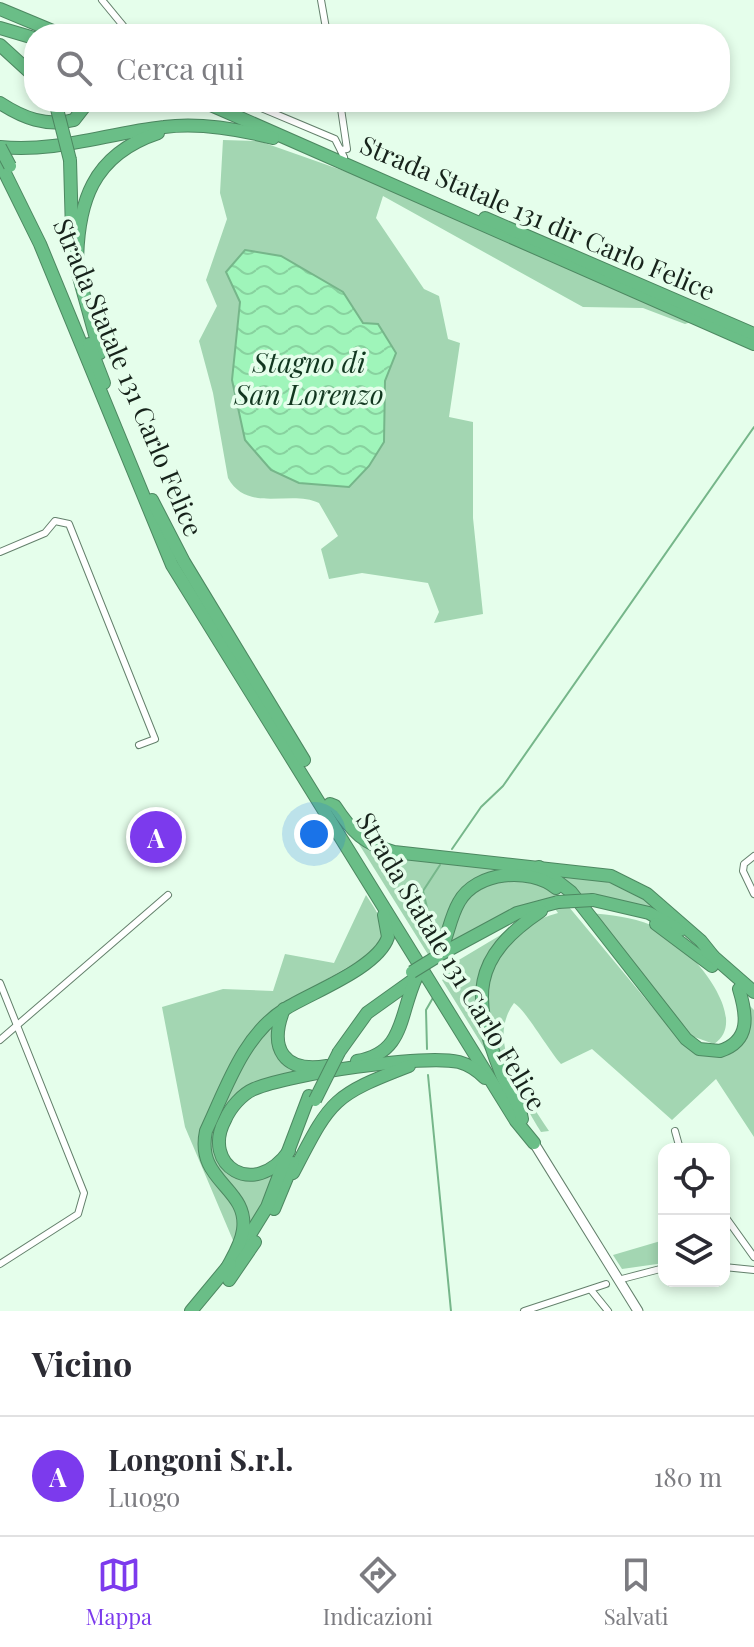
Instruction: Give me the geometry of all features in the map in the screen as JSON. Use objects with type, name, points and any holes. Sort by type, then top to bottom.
[{"type":"highway","points":[[0,9],[36,24]]},
{"type":"highway","points":[[0,26],[24,35]]},
{"type":"highway","points":[[0,45],[24,67]]},
{"type":"highway","points":[[0,103],[34,120],[58,123],[74,120],[80,112]]},
{"type":"highway","points":[[58,112],[65,129],[70,160],[71,227],[77,267],[104,381]]},
{"type":"highway","points":[[227,112],[328,156]]},
{"type":"highway","name":"Strada Statale 131 dir Carlo Felice","points":[[240,112],[754,334]]},
{"type":"highway","points":[[0,147],[56,147],[166,126],[216,128],[277,139],[328,156]]},
{"type":"highway","points":[[77,267],[82,204],[92,184],[115,156],[157,133],[216,128]]},
{"type":"highway","name":"Strada Statale 131 Carlo Felice","points":[[0,147],[4,164],[172,565],[534,1143]]},
{"type":"highway","name":"Strada Statale 131 dir Carlo Felice","points":[[328,156],[754,344]]},
{"type":"highway","name":"Strada Statale 131 Carlo Felice","points":[[4,164],[43,231],[153,502],[184,562],[519,1120]]},
{"type":"highway","points":[[0,186],[19,211],[71,335],[88,364]]},
{"type":"highway","points":[[330,804],[335,806],[355,835],[384,850],[587,871],[629,884],[667,911],[713,956]]},
{"type":"highway","points":[[538,866],[571,892],[629,971]]},
{"type":"highway","points":[[441,958],[459,902],[468,890],[504,876],[534,876],[553,885],[686,1039],[704,1051],[727,1049],[743,1034],[746,1018],[739,989]]},
{"type":"highway","points":[[226,1270],[241,1240],[242,1211],[235,1197],[206,1164],[202,1148],[206,1131],[256,1034],[284,1009],[376,956],[385,947],[388,926],[376,893]]},
{"type":"highway","points":[[594,904],[658,925],[692,949],[754,1002]]},
{"type":"highway","points":[[191,1311],[226,1270],[267,1207],[335,1051],[367,1013],[417,974],[517,913],[560,905],[594,904],[649,913],[680,930],[754,992]]},
{"type":"highway","points":[[441,958],[515,919],[560,905]]},
{"type":"highway","points":[[519,1120],[496,1059],[485,1018],[482,990],[487,967],[497,947],[515,929],[541,911]]},
{"type":"highway","points":[[284,1009],[276,1036],[283,1055],[291,1063],[314,1068],[365,1060],[383,1054],[395,1041],[405,1001],[417,974]]},
{"type":"highway","points":[[289,1151],[280,1164],[265,1174],[253,1177],[236,1171],[225,1162],[219,1146],[224,1120],[252,1090],[282,1081],[425,1059],[457,1061],[479,1071],[509,1117],[519,1120]]},
{"type":"highway","points":[[202,1311],[258,1237],[324,1112],[342,1095],[425,1059]]},
{"type":"highway","points":[[282,1193],[312,1098]]},
{"type":"main road","points":[[534,1143],[638,1311]]},
{"type":"street","points":[[102,0],[122,24]]},
{"type":"street","points":[[321,0],[325,24]]},
{"type":"street","points":[[271,112],[335,139],[342,154],[349,141],[342,112]]},
{"type":"street","points":[[0,552],[45,533],[55,521],[69,524],[155,739],[139,745]]},
{"type":"street","points":[[754,856],[743,868],[754,894]]},
{"type":"street","points":[[0,1040],[168,895]]},
{"type":"street","points":[[0,983],[84,1193],[78,1214],[0,1264]]},
{"type":"street","points":[[675,1131],[678,1143]]},
{"type":"street","points":[[730,1222],[754,1257]]},
{"type":"street","points":[[730,1268],[754,1270]]},
{"type":"street","points":[[618,1280],[658,1270]]},
{"type":"street","points":[[524,1311],[606,1284]]},
{"type":"street","points":[[591,1290],[608,1311]]},
{"type":"shaded area","points":[[223,140],[259,141],[350,173],[691,322],[685,324],[643,308],[583,307],[383,196],[376,218],[424,289],[439,296],[448,339],[460,343],[449,417],[473,422],[473,518],[483,614],[434,623],[439,612],[428,583],[362,573],[329,579],[321,549],[338,536],[319,503],[308,499],[270,499],[247,495],[228,478],[213,393],[199,341],[217,306],[206,280],[227,219],[220,193]]},
{"type":"shaded area","points":[[357,841],[534,873],[464,889],[436,953],[429,956]]},
{"type":"shaded area","points":[[554,872],[619,886],[675,920],[577,896]]},
{"type":"shaded area","points":[[524,878],[554,889],[678,1038],[697,1052],[717,1055],[733,1052],[750,1030],[749,1005],[754,1010],[754,1137],[716,1079],[672,1120],[592,1049],[561,1064],[514,1003],[506,1019],[506,1052],[520,1085],[549,1131],[541,1132],[508,1072],[496,1040],[488,1008],[489,978],[499,951],[521,929],[558,913],[549,900],[448,947],[458,916],[471,896],[492,884]]},
{"type":"shaded area","points":[[366,895],[383,930],[374,952],[280,1006],[248,1035],[199,1141],[206,1167],[237,1209],[239,1220],[235,1245],[185,1127],[162,1007],[223,989],[273,991],[285,954],[334,963]]},
{"type":"shaded area","points":[[590,913],[629,918],[651,925],[681,946],[710,980],[721,999],[726,1017],[724,1032],[714,1044],[686,1034]]},
{"type":"shaded area","points":[[504,933],[486,962],[483,978],[494,1064],[442,980],[446,977],[442,970]]},
{"type":"shaded area","points":[[274,1019],[273,1043],[306,1071],[241,1093],[216,1141],[234,1167],[247,1177],[265,1178],[276,1173],[248,1232],[239,1204],[213,1169],[208,1153],[210,1134],[217,1112],[239,1069]]},
{"type":"shaded area","points":[[658,1242],[658,1264],[622,1269],[613,1255]]},
{"type":"water","name":"Stagno di San Lorenzo","points":[[245,250],[281,256],[343,292],[363,323],[378,324],[396,353],[385,381],[384,442],[369,466],[349,487],[299,483],[271,470],[245,440],[232,380],[240,302],[226,272]]},
{"type":"waterway","points":[[452,849],[481,807],[503,786],[754,427]]},
{"type":"waterway","points":[[431,924],[423,891],[440,865]]},
{"type":"waterway","points":[[427,1049],[426,1010],[434,996]]},
{"type":"waterway","points":[[428,1075],[451,1311]]},
{"type":"place","name":"Longoni S.r.l.","points":[[156,837]]}]
